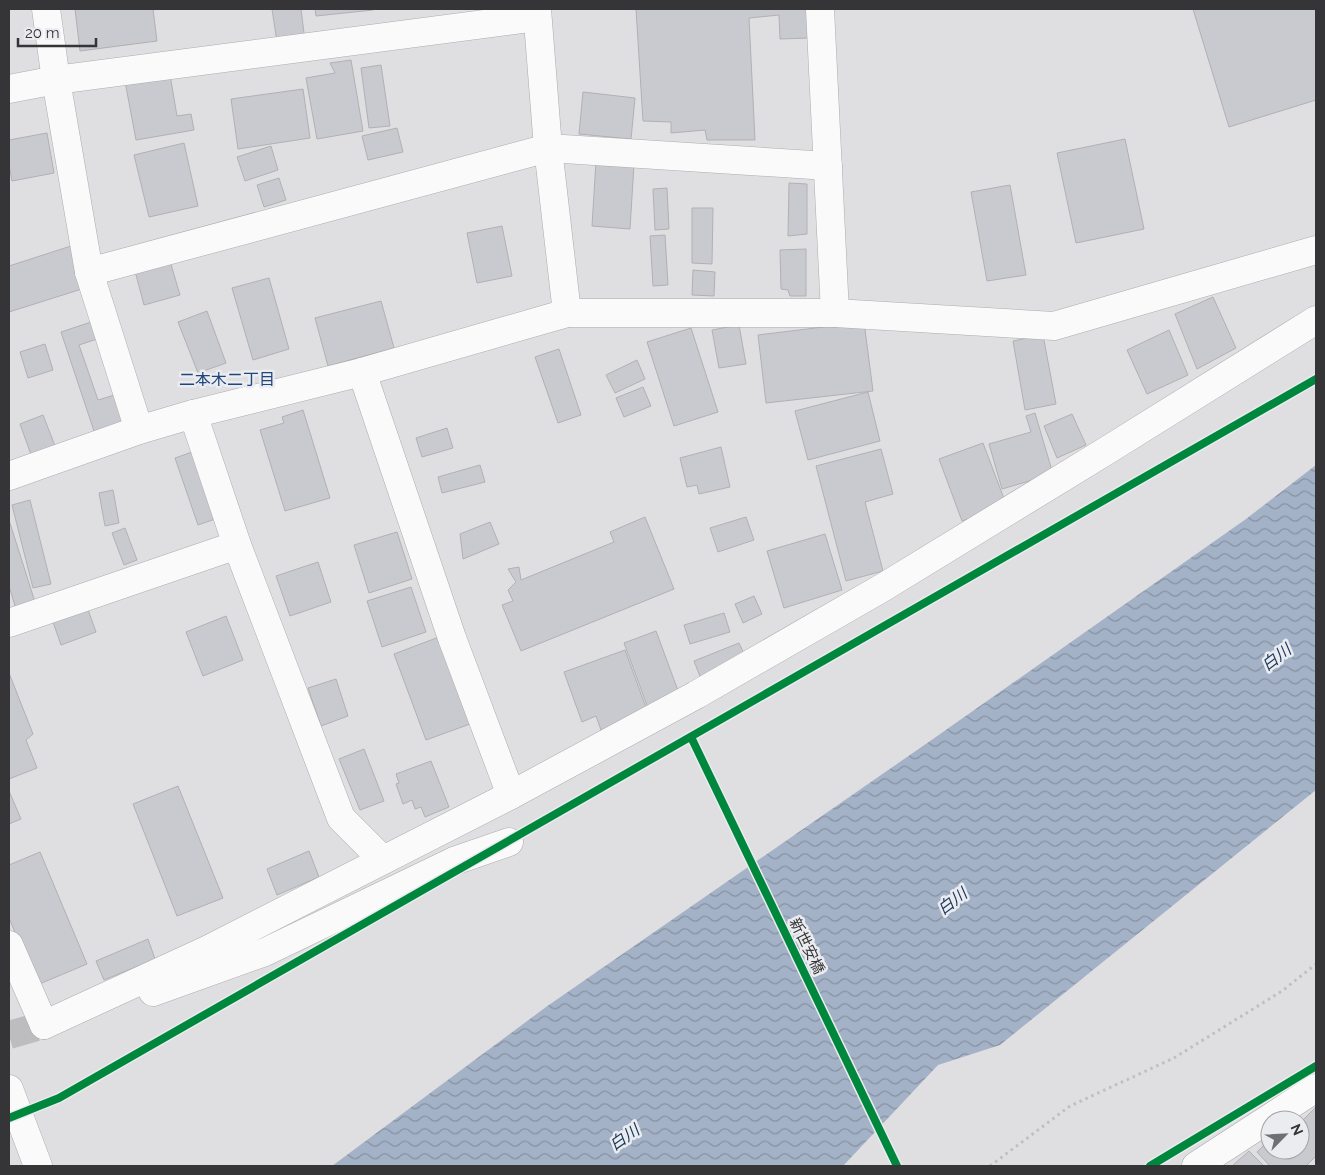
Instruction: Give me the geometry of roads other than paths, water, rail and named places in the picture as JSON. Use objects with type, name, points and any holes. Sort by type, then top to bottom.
[{"type":"street","points":[[46,9],[56,80],[89,272],[139,430]]},
{"type":"street","points":[[820,9],[835,313]]},
{"type":"street","points":[[9,90],[56,80],[537,13],[548,148],[567,313]]},
{"type":"street","points":[[89,272],[548,148],[828,166]]},
{"type":"street","points":[[9,476],[139,430],[193,414],[362,372],[567,313],[835,313],[1054,326],[1316,250]]},
{"type":"street","points":[[44,1025],[207,950],[512,795],[696,695],[882,588],[1316,320]]},
{"type":"street","points":[[362,372],[452,638],[512,795]]},
{"type":"street","points":[[193,414],[237,545],[341,818],[383,860]]},
{"type":"street","points":[[9,623],[237,545]]},
{"type":"street","points":[[44,1025],[108,1008],[265,952],[454,862],[509,842]]},
{"type":"street","points":[[9,945],[44,1025]]},
{"type":"street","points":[[9,1089],[38,1166]]},
{"type":"street","points":[[1196,1166],[1315,1092]]},
{"type":"water","name":"白川","points":[[1316,465],[1316,790],[1000,1045],[938,1065],[843,1166],[332,1166],[546,1007],[1246,519]]},
{"type":"tunnel","points":[[9,1035],[44,1025]]},
{"type":"district","name":"二本木二丁目","points":[[227,379]]}]
